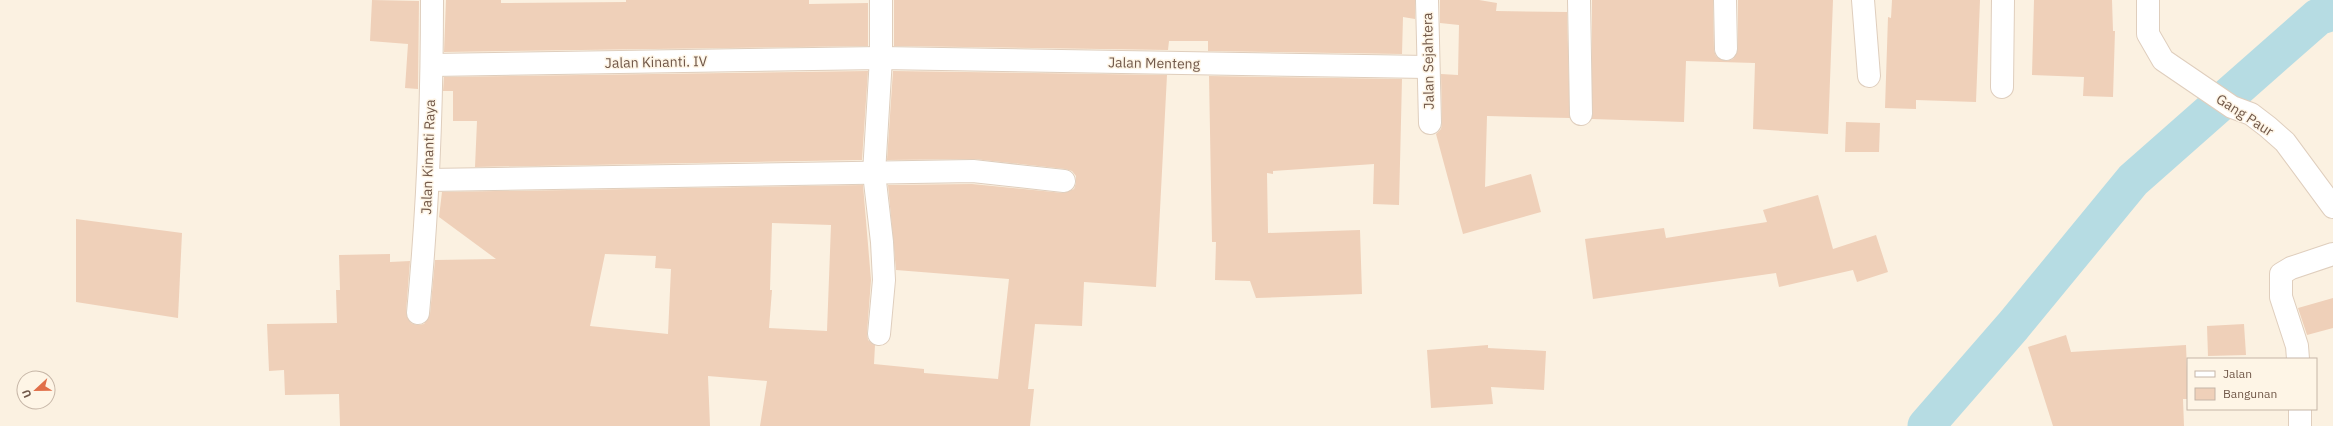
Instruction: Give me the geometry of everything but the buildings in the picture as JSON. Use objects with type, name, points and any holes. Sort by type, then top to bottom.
[{"type":"street","name":"Jalan Kinanti Raya","points":[[418,313],[424,252],[428,180],[432,65],[432,0]]},
{"type":"street","points":[[879,334],[884,280],[882,242],[874,173],[881,58],[881,0]]},
{"type":"street","name":"Jalan Sejahtera","points":[[1427,0],[1430,123]]},
{"type":"street","points":[[1579,0],[1581,114]]},
{"type":"street","points":[[1725,0],[1726,49]]},
{"type":"street","points":[[1863,0],[1869,76]]},
{"type":"street","points":[[2002,87],[2003,0]]},
{"type":"street","name":"Gang Paur","points":[[2148,0],[2148,34],[2163,60],[2232,107],[2251,114],[2285,142],[2333,207]]},
{"type":"street","name":"Jalan Kinanti. IV","points":[[432,65],[881,58]]},
{"type":"street","name":"Jalan Menteng","points":[[881,58],[1428,68]]},
{"type":"street","points":[[428,180],[973,171],[1064,182]]},
{"type":"street","points":[[2298,358],[2297,346],[2281,297],[2281,274],[2291,268],[2333,254]]},
{"type":"street","points":[[2300,410],[2300,426]]},
{"type":"waterway","points":[[1926,426],[2013,326],[2133,180],[2318,17],[2333,12]]}]
